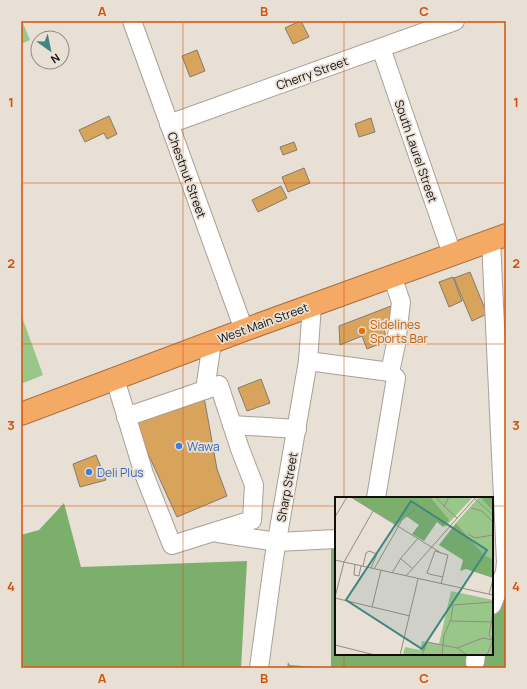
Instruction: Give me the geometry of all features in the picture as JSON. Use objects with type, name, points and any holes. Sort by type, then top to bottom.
[{"type":"highway","name":"West Main Street","points":[[21,414],[244,330],[498,238]]},
{"type":"street","name":"Chestnut Street","points":[[132,21],[244,330]]},
{"type":"street","name":"Cherry Street","points":[[169,124],[455,21]]},
{"type":"street","name":"South Laurel Street","points":[[381,48],[452,254]]},
{"type":"street","points":[[493,603],[505,572],[506,562],[500,531],[498,238]]},
{"type":"street","points":[[390,372],[396,344],[401,302],[392,276]]},
{"type":"street","name":"Sharp Street","points":[[259,668],[277,542],[308,361],[312,305]]},
{"type":"street","points":[[205,390],[212,342]]},
{"type":"street","points":[[308,361],[390,372],[396,378],[376,497]]},
{"type":"street","points":[[115,379],[126,416],[144,474],[172,545],[252,520],[254,485],[240,449],[219,385],[126,416]]},
{"type":"street","points":[[232,425],[297,429]]},
{"type":"street","points":[[214,532],[277,542],[335,539]]},
{"type":"green space","points":[[21,21],[22,21],[30,40],[21,44]]},
{"type":"green space","points":[[21,314],[43,375],[21,384]]},
{"type":"green space","points":[[64,503],[81,567],[247,561],[241,668],[28,668],[21,665],[21,535],[39,530]]},
{"type":"green space","points":[[335,533],[335,655],[493,655],[493,600],[506,601],[506,668],[331,668],[331,534]]},
{"type":"green space","points":[[288,662],[290,665],[327,668],[287,668]]},
{"type":"building","points":[[300,21],[309,37],[293,44],[285,28]]},
{"type":"building","points":[[197,50],[205,71],[190,77],[182,56]]},
{"type":"building","points":[[109,116],[117,134],[107,139],[104,133],[85,142],[79,130]]},
{"type":"building","points":[[371,118],[375,132],[359,137],[355,124]]},
{"type":"building","points":[[294,142],[297,150],[283,155],[280,147]]},
{"type":"building","points":[[304,168],[310,183],[288,192],[282,177]]},
{"type":"building","points":[[281,186],[287,198],[258,212],[252,200]]},
{"type":"building","points":[[470,272],[487,314],[472,321],[454,278]]},
{"type":"building","points":[[453,277],[462,301],[449,307],[439,282]]},
{"type":"building","name":"Sidelines Sports Bar","points":[[391,306],[390,323],[383,325],[387,341],[367,349],[362,336],[340,345],[339,326]]},
{"type":"building","points":[[261,379],[270,403],[247,411],[238,388]]},
{"type":"building","name":"Wawa","points":[[204,397],[217,469],[227,496],[177,517],[134,423]]},
{"type":"building","name":"Deli Plus","points":[[96,455],[106,480],[80,487],[73,464]]},
{"type":"place","name":"Sidelines Sports Bar","points":[[362,331]]},
{"type":"place","name":"Wawa","points":[[179,446]]},
{"type":"place","name":"Deli Plus","points":[[89,472]]}]
